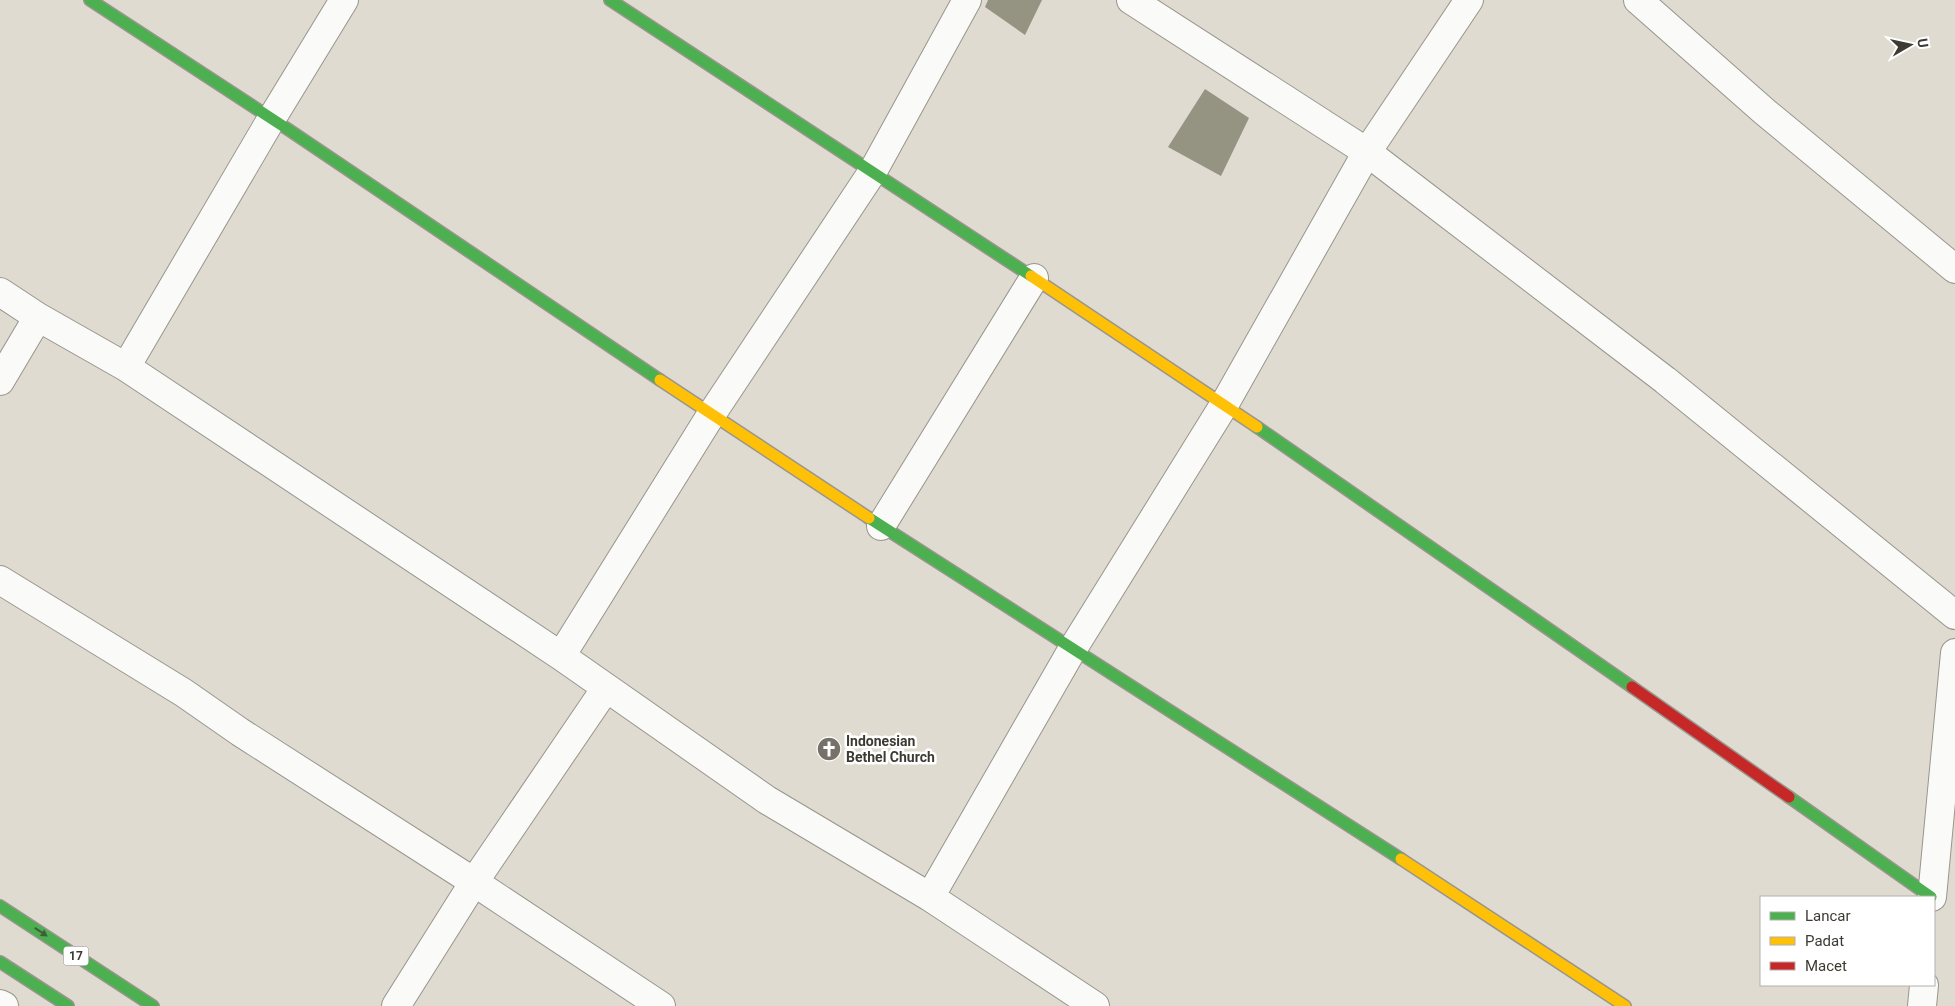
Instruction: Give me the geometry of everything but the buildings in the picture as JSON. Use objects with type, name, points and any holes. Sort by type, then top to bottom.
[{"type":"main road","points":[[90,0],[272,118],[711,415],[1072,650],[1493,918],[1626,1006]]},
{"type":"main road","points":[[610,0],[873,171],[1224,405],[1574,646],[1931,896]]},
{"type":"main road","name":"17","points":[[0,906],[153,1006]]},
{"type":"main road","points":[[0,962],[68,1006]]},
{"type":"street","points":[[126,367],[272,118],[344,0]]},
{"type":"street","points":[[561,656],[711,415],[873,171],[967,0]]},
{"type":"street","points":[[1131,0],[1367,152],[1665,380],[1955,616]]},
{"type":"street","points":[[930,898],[1072,650],[1224,405],[1367,152],[1469,0]]},
{"type":"street","points":[[1638,0],[1765,112],[1955,269]]},
{"type":"street","points":[[881,526],[1034,278]]},
{"type":"street","points":[[0,292],[38,317],[126,367],[561,656],[767,800],[930,898],[1095,1006]]},
{"type":"street","points":[[0,381],[38,317]]},
{"type":"street","points":[[0,580],[184,693],[240,732],[474,882],[661,1006]]},
{"type":"street","points":[[1932,896],[1955,653]]},
{"type":"street","points":[[396,1006],[474,882],[606,688]]},
{"type":"street","points":[[1922,1006],[1924,986]]},
{"type":"street","points":[[0,1004],[4,1006]]},
{"type":"traffic: fast","points":[[90,0],[289,130],[660,380]]},
{"type":"traffic: fast","points":[[610,0],[1031,276]]},
{"type":"traffic: fast","points":[[1257,427],[1632,687]]},
{"type":"traffic: fast","points":[[869,518],[1401,859]]},
{"type":"traffic: fast","points":[[1789,797],[1930,896]]},
{"type":"traffic: fast","points":[[0,906],[153,1006]]},
{"type":"traffic: fast","points":[[0,962],[68,1006]]},
{"type":"traffic: slow","points":[[1031,276],[1257,427]]},
{"type":"traffic: slow","points":[[660,380],[869,518]]},
{"type":"traffic: slow","points":[[1401,859],[1625,1006]]},
{"type":"traffic: jam","points":[[1632,687],[1789,797]]},
{"type":"place","name":"Indonesian Bethel Church","points":[[829,749]]}]
